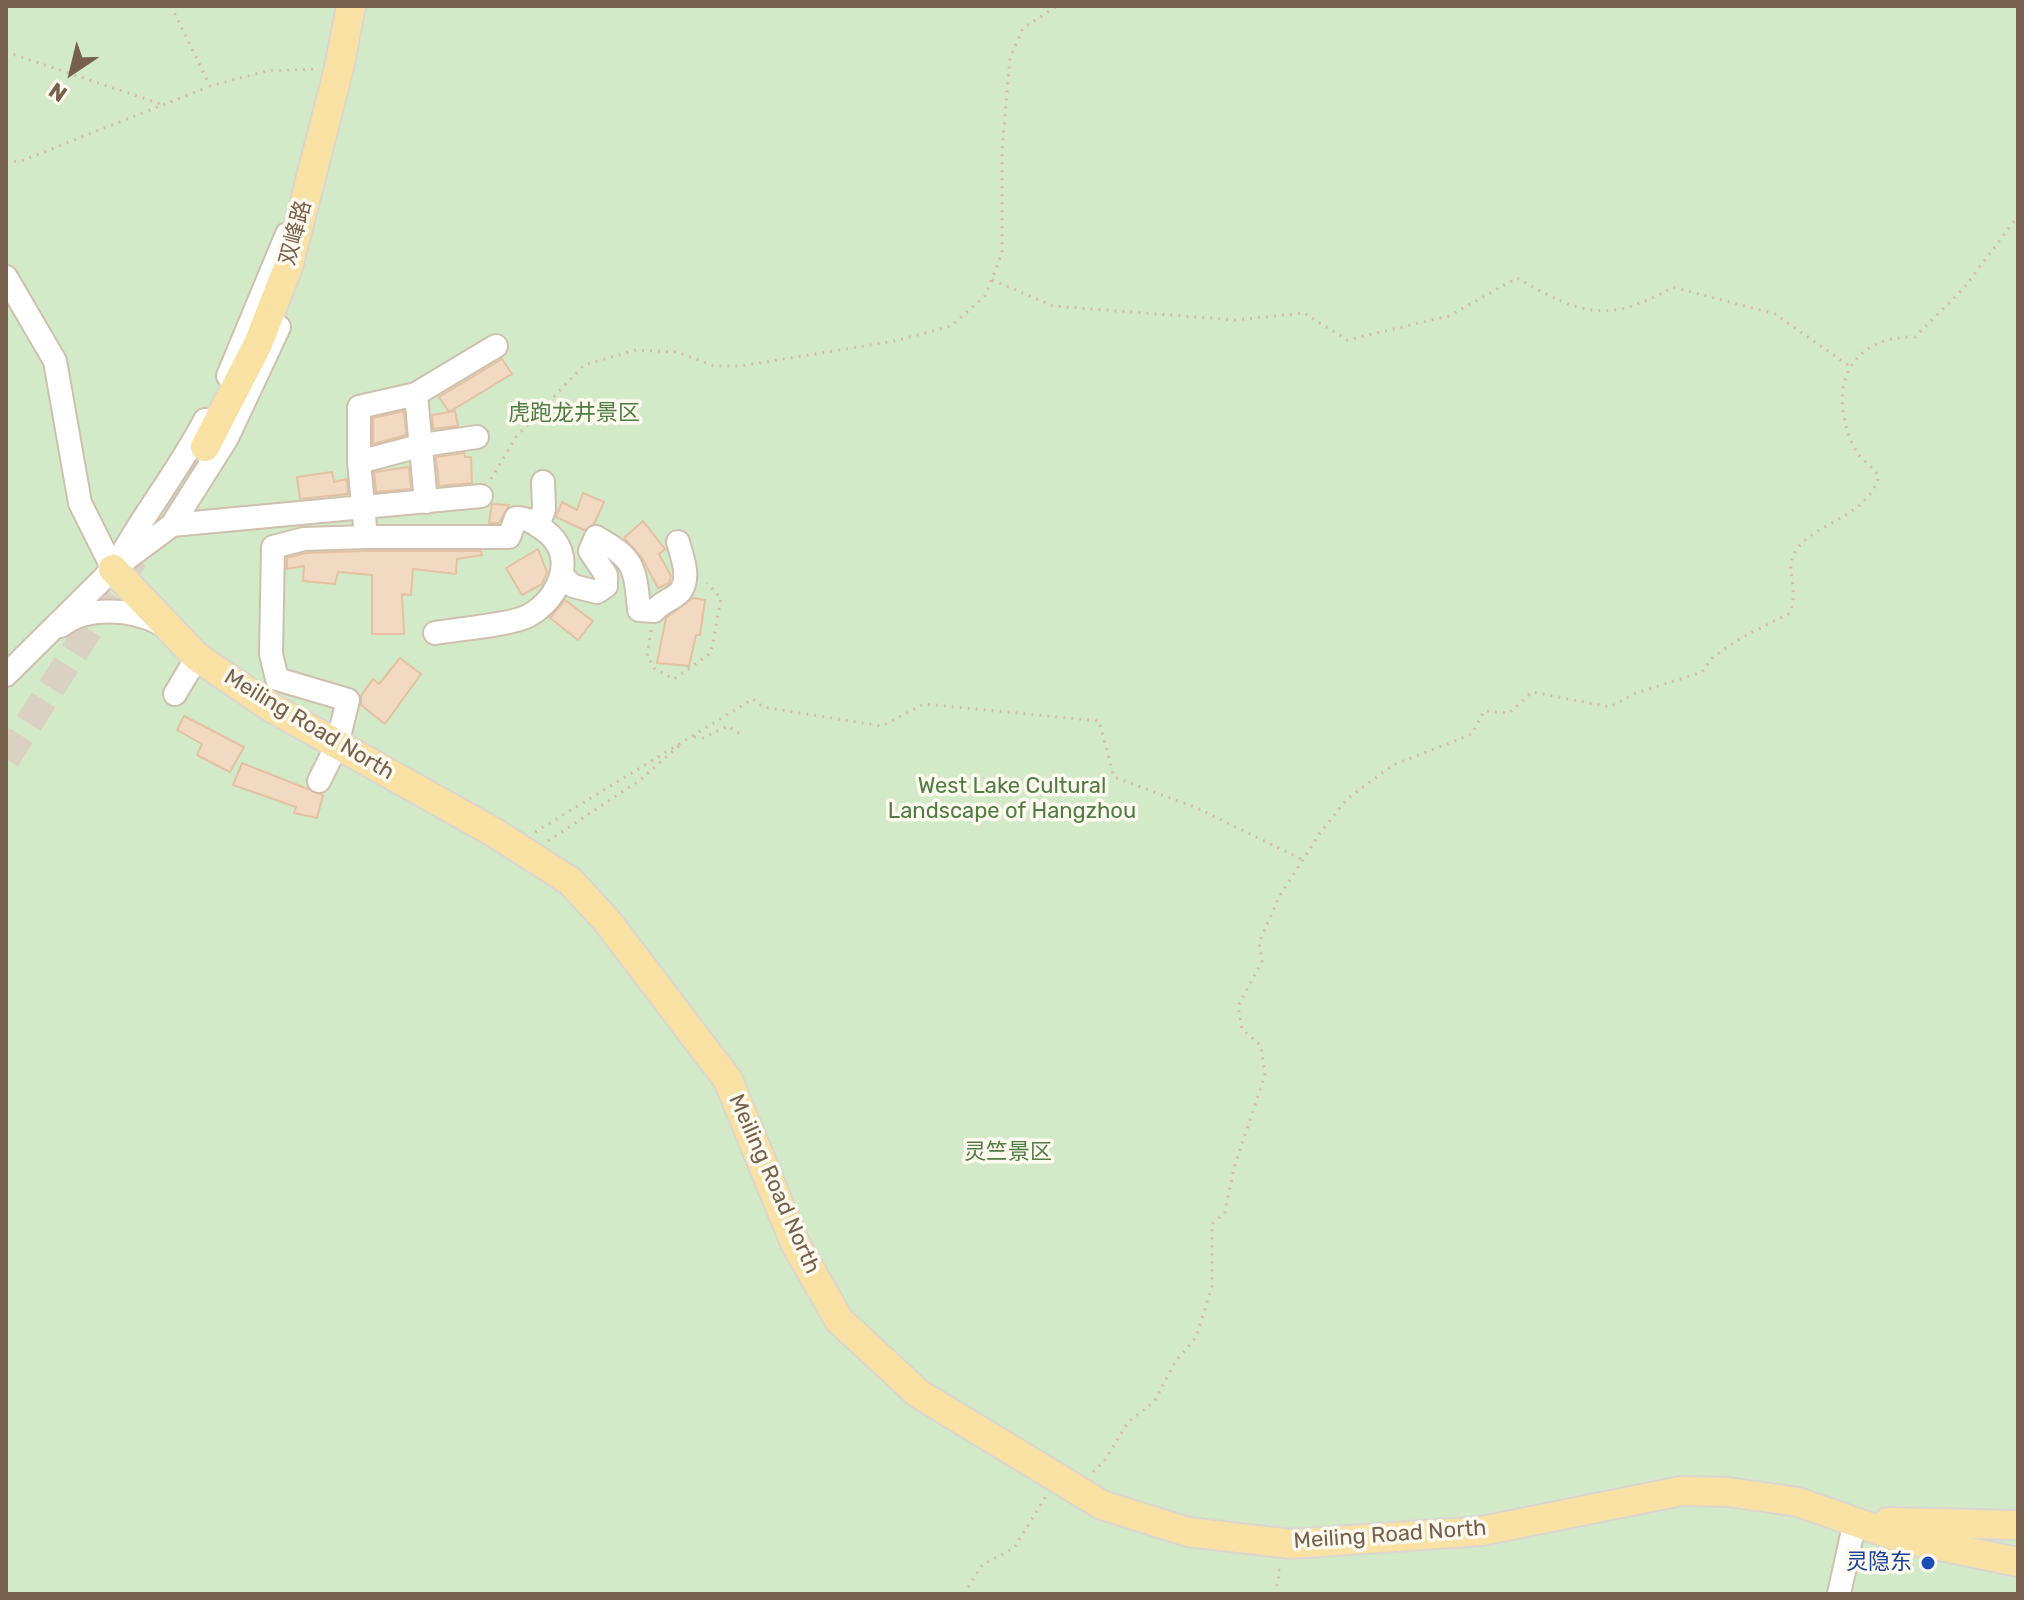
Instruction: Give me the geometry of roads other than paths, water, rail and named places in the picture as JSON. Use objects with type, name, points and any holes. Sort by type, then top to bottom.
[{"type":"main road","name":"双峰路","points":[[205,447],[258,344],[288,267],[339,68],[351,6]]},
{"type":"main road","name":"Meiling Road North","points":[[113,569],[197,657],[269,706],[337,745],[531,843],[607,921],[728,1080],[795,1243],[839,1320],[919,1394],[1102,1505],[1188,1532],[1291,1544],[1482,1531],[1681,1491],[1728,1492],[1798,1502],[1901,1538],[2018,1562]]},
{"type":"main road","name":"Meiling Road North","points":[[1855,1521],[2018,1525]]},
{"type":"street","points":[[6,675],[113,569],[172,525],[227,438],[270,351],[294,288],[306,234],[311,174]]},
{"type":"street","points":[[113,569],[133,532],[180,468],[233,367],[311,174]]},
{"type":"street","name":"Meiling Road North","points":[[6,277],[55,361],[80,503],[113,569]]},
{"type":"street","points":[[366,537],[359,462],[359,407],[416,394],[496,346]]},
{"type":"street","points":[[416,394],[426,502]]},
{"type":"street","points":[[359,462],[423,445],[477,437]]},
{"type":"street","points":[[538,526],[544,509],[543,482]]},
{"type":"street","points":[[172,525],[481,496]]},
{"type":"street","points":[[319,781],[337,745],[348,700],[277,679],[271,654],[273,547],[304,539],[509,537],[516,518],[526,518],[554,537],[564,564],[563,577],[545,603],[527,617],[435,633]]},
{"type":"street","points":[[563,577],[573,586],[597,592],[606,586],[606,575],[590,551],[596,537],[616,548],[636,569],[639,610],[654,611],[662,601],[679,592],[685,580],[678,542]]},
{"type":"street","points":[[37,643],[67,620],[108,612],[140,613],[170,629]]},
{"type":"street","points":[[175,694],[197,657]]},
{"type":"street","points":[[1839,1594],[1855,1521]]},
{"type":"tunnel","points":[[6,759],[205,447]]},
{"type":"place","name":"灵隐东","points":[[1928,1563]]},
{"type":"park label","name":"虎跑龙井景区","points":[[574,414]]},
{"type":"park label","name":"West Lake Cultural Landscape of Hangzhou","points":[[1012,800]]},
{"type":"park label","name":"灵竺景区","points":[[1008,1153]]}]
